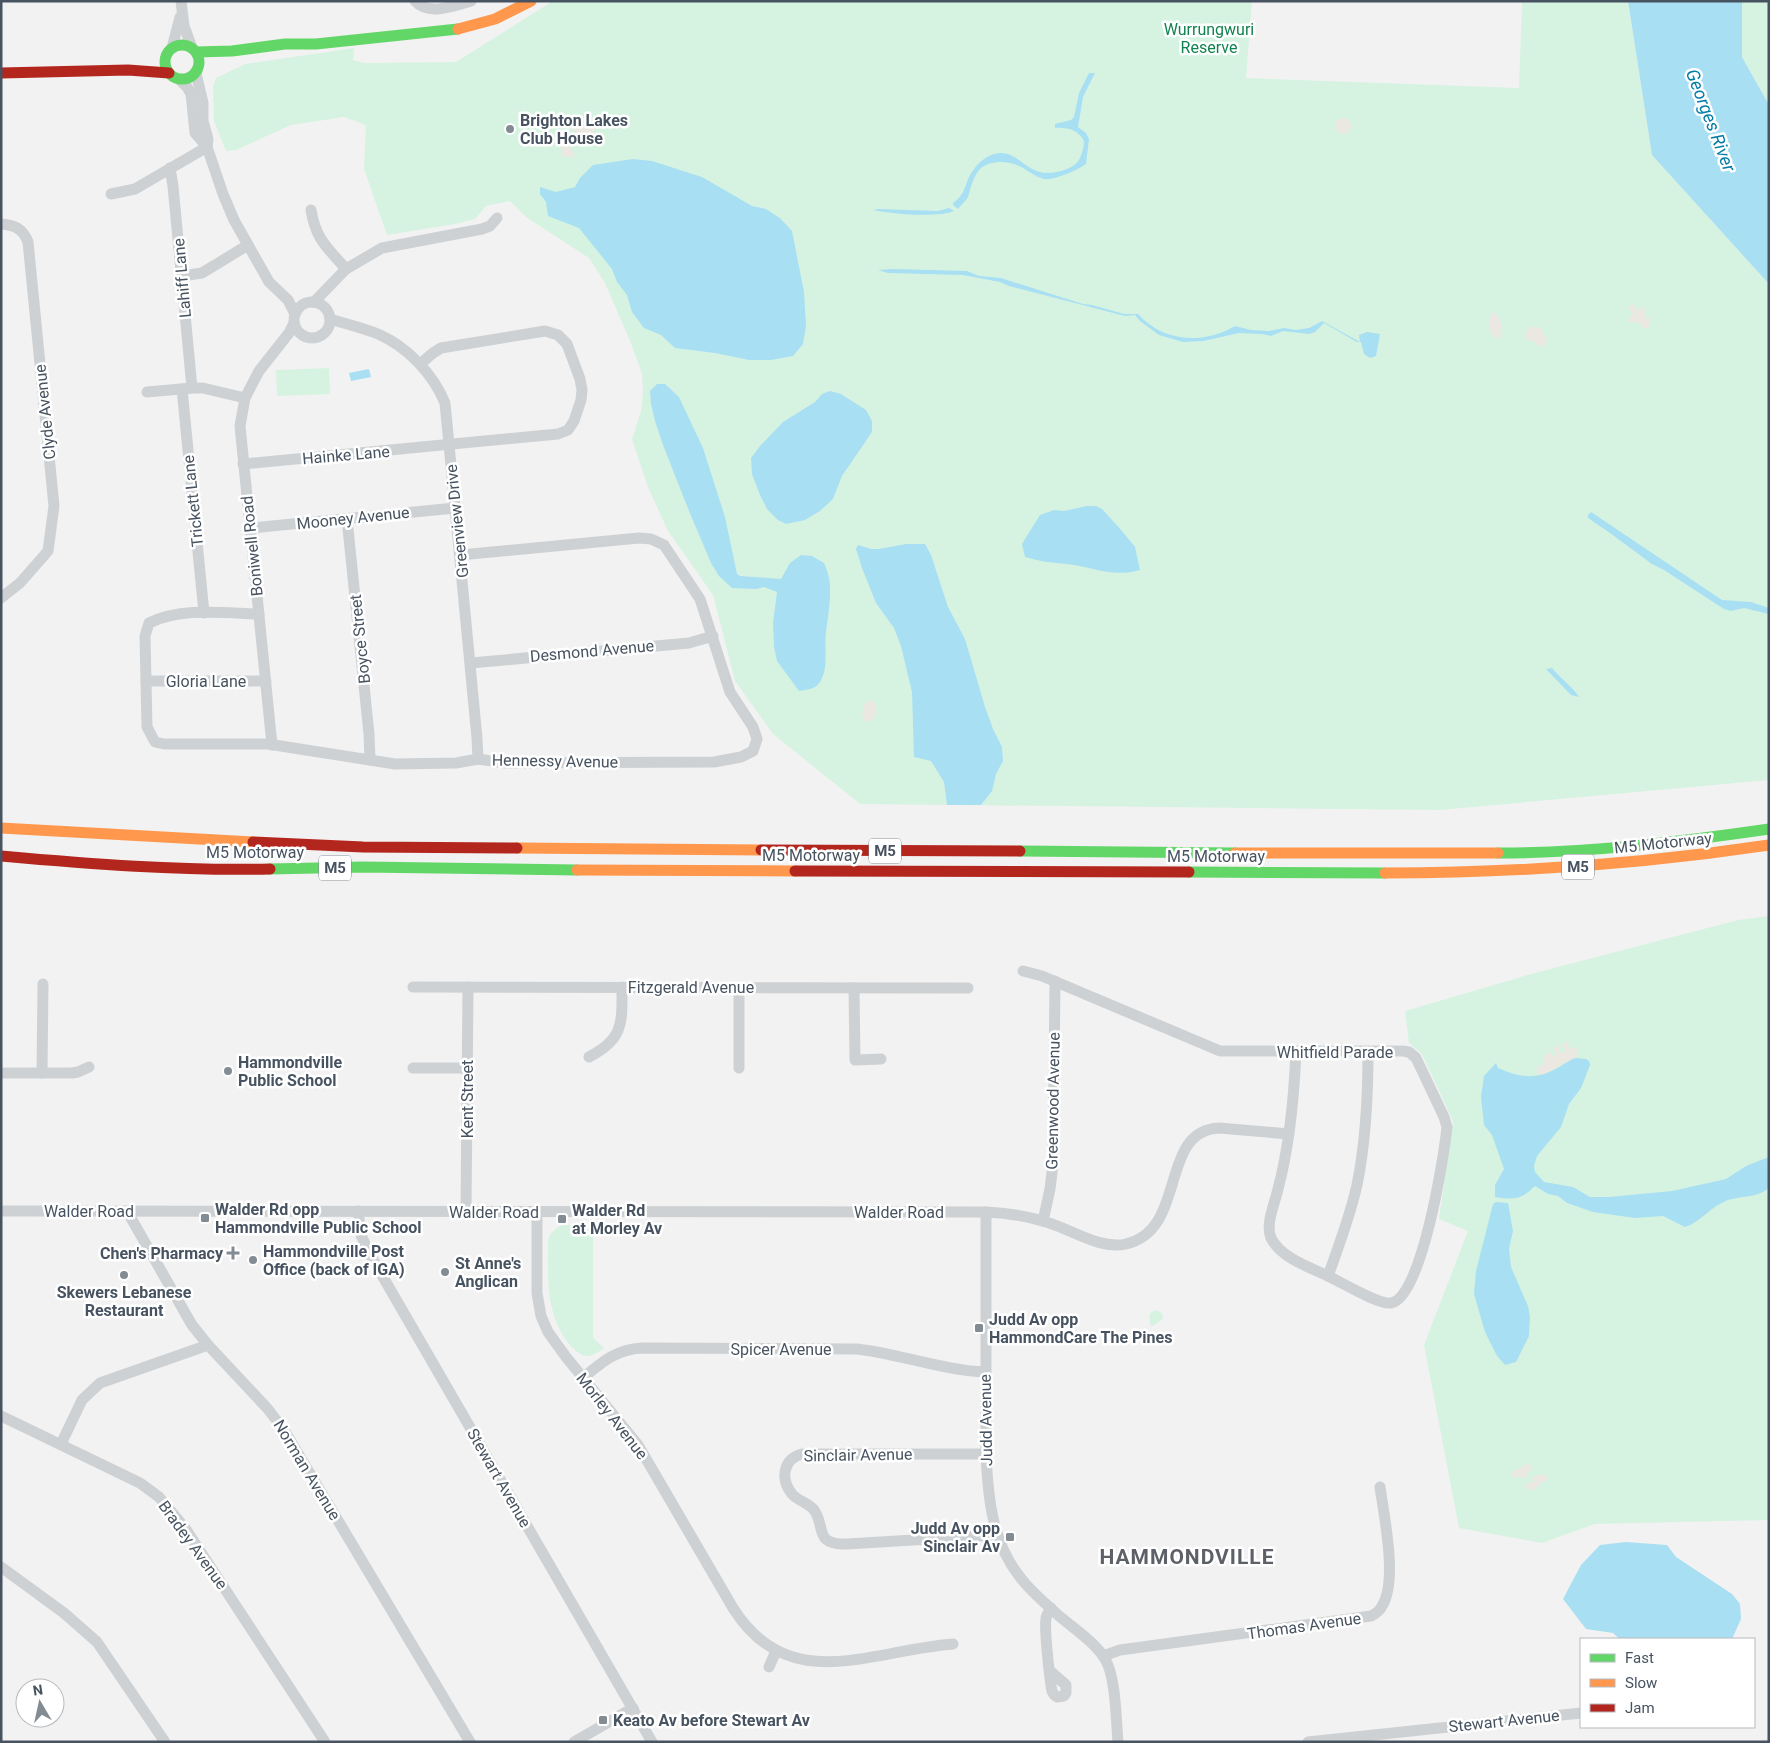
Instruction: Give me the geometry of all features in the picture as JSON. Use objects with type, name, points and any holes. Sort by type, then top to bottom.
[{"type":"main road","points":[[112,68],[149,59],[182,45],[194,50],[232,51],[285,44],[316,44],[460,29],[495,19],[531,1]]},
{"type":"main road","points":[[170,50],[165,63],[174,76]]},
{"type":"main road","points":[[194,50],[200,63],[197,71]]},
{"type":"main road","points":[[1,73],[58,72],[112,68],[146,70],[188,79],[197,71],[232,51]]},
{"type":"main road","name":"M5 Motorway","points":[[1,828],[363,848],[1370,854],[1587,850],[1679,842],[1769,829]]},
{"type":"main road","name":"M5 Motorway","points":[[1,856],[94,864],[220,870],[363,867],[669,871],[1435,873],[1515,871],[1604,865],[1720,853],[1769,845]]},
{"type":"street","points":[[415,1],[423,7],[430,9],[471,1]]},
{"type":"street","points":[[170,50],[181,7]]},
{"type":"street","points":[[181,7],[186,35],[194,50]]},
{"type":"street","points":[[197,71],[203,104],[203,121],[208,139],[207,147]]},
{"type":"street","points":[[174,76],[187,87],[191,94],[195,133],[207,147],[222,194],[234,220],[269,282],[288,300],[298,332],[307,337],[316,337],[325,332],[329,324],[332,293],[337,279]]},
{"type":"street","points":[[112,194],[135,189],[207,147]]},
{"type":"street","name":"Lahiff Lane","points":[[170,168],[182,276],[187,388]]},
{"type":"street","points":[[311,210],[314,226],[320,239],[346,269]]},
{"type":"street","points":[[295,319],[297,309],[310,303],[346,269],[382,248],[482,229],[490,226],[497,218]]},
{"type":"street","name":"Clyde Avenue","points":[[1,224],[9,224],[18,228],[24,233],[28,242],[54,506],[48,551],[20,583],[1,598]]},
{"type":"street","points":[[182,276],[202,273],[248,245]]},
{"type":"street","points":[[288,300],[323,306],[329,316]]},
{"type":"street","name":"Greenview Drive","points":[[329,316],[379,335],[395,344],[420,364],[437,386],[444,403],[450,445],[478,759]]},
{"type":"street","name":"Boniwell Road","points":[[272,745],[240,426],[245,398],[259,371],[289,333],[295,319]]},
{"type":"street","name":"Greenview Drive","points":[[325,332],[357,328]]},
{"type":"street","name":"Hainke Lane","points":[[243,464],[558,434],[568,430],[578,411],[581,400],[580,379],[573,358],[563,339],[558,335],[545,331],[442,348],[420,364]]},
{"type":"street","name":"Boniwell Road","points":[[271,354],[290,343],[307,337]]},
{"type":"street","name":"Trickett Lane","points":[[187,388],[204,612]]},
{"type":"street","points":[[147,392],[203,388],[245,398]]},
{"type":"street","name":"Mooney Avenue","points":[[251,528],[455,508]]},
{"type":"street","name":"Boyce Street","points":[[347,519],[370,760]]},
{"type":"street","name":"Hennessy Avenue","points":[[260,614],[204,612],[162,616],[149,623],[145,636],[147,727],[155,742],[164,744],[272,745],[395,764],[456,763],[478,759],[505,763],[704,762],[741,757],[753,751],[757,739],[753,728],[730,692],[700,599],[664,545],[651,539],[640,538],[460,555]]},
{"type":"street","name":"Desmond Avenue","points":[[470,664],[688,643],[713,636]]},
{"type":"street","name":"Gloria Lane","points":[[146,681],[266,681]]},
{"type":"street","name":"Whitfield Parade","points":[[1023,971],[1055,981],[1220,1051],[1409,1052],[1416,1058],[1446,1122],[1446,1132],[1438,1188],[1415,1272],[1408,1288],[1399,1299],[1391,1303],[1380,1301],[1328,1276]]},
{"type":"street","name":"Greenwood Avenue","points":[[1043,1221],[1054,1164],[1055,981]]},
{"type":"street","points":[[42,1073],[43,984]]},
{"type":"street","name":"Fitzgerald Avenue","points":[[413,987],[968,988]]},
{"type":"street","name":"Kent Street","points":[[466,1212],[468,987]]},
{"type":"street","points":[[589,1057],[606,1048],[617,1034],[621,1018],[622,987]]},
{"type":"street","points":[[739,988],[739,1068]]},
{"type":"street","points":[[854,988],[856,1060],[880,1059]]},
{"type":"street","points":[[1296,1052],[1289,1134],[1281,1181],[1270,1223],[1270,1234],[1275,1243],[1287,1255],[1328,1276],[1349,1216],[1362,1156],[1368,1102],[1368,1052]]},
{"type":"street","points":[[1,1073],[72,1073],[89,1068]]},
{"type":"street","points":[[413,1068],[467,1068]]},
{"type":"street","name":"Walder Road","points":[[1,1210],[986,1212],[1009,1214],[1043,1221],[1075,1232],[1100,1244],[1120,1245],[1132,1243],[1147,1234],[1160,1219],[1180,1158],[1191,1141],[1200,1132],[1209,1128],[1219,1128],[1289,1134]]},
{"type":"street","name":"Norman Avenue","points":[[127,1211],[192,1325],[208,1345],[267,1408],[284,1430],[470,1742]]},
{"type":"street","name":"Stewart Avenue","points":[[358,1211],[361,1235],[368,1251],[652,1742]]},
{"type":"street","name":"Morley Avenue","points":[[537,1212],[537,1286],[541,1316],[554,1342],[638,1445],[739,1618],[754,1635],[776,1651],[803,1660],[835,1663],[928,1646],[953,1644]]},
{"type":"street","name":"Judd Avenue","points":[[986,1212],[986,1454],[988,1491],[997,1535],[1019,1577],[1103,1656],[1111,1676],[1118,1742]]},
{"type":"street","points":[[60,1444],[82,1400],[87,1393],[100,1383],[208,1345]]},
{"type":"street","name":"Spicer Avenue","points":[[583,1378],[612,1355],[642,1348],[857,1349],[903,1356],[965,1371],[986,1372]]},
{"type":"street","name":"Bradey Avenue","points":[[1,1416],[129,1476],[150,1490],[167,1505],[185,1528],[325,1742]]},
{"type":"street","name":"Sinclair Avenue","points":[[986,1454],[802,1454],[791,1458],[785,1475],[792,1494],[813,1508],[820,1531],[832,1543],[847,1544],[997,1535]]},
{"type":"street","name":"Thomas Avenue","points":[[1103,1656],[1120,1650],[1371,1616],[1378,1612],[1386,1598],[1389,1569],[1380,1487]]},
{"type":"street","points":[[1,1567],[64,1613],[97,1642],[165,1742]]},
{"type":"street","points":[[1050,1670],[1045,1621],[1051,1608]]},
{"type":"street","points":[[769,1667],[776,1651]]},
{"type":"street","points":[[574,1742],[633,1708]]},
{"type":"street","name":"Stewart Avenue","points":[[1308,1742],[1346,1740],[1580,1713]]},
{"type":"green space","name":"Wurrungwuri Reserve","points":[[553,1],[1252,1],[1246,78],[1519,88],[1522,1],[1628,1],[1652,155],[1769,284],[1769,780],[1440,810],[860,804],[773,734],[735,681],[713,595],[668,531],[648,487],[632,439],[641,411],[642,374],[605,283],[589,258],[526,217],[510,201],[486,206],[475,219],[387,235],[364,169],[366,125],[344,117],[291,125],[236,150],[226,151],[214,121],[213,87],[216,78],[245,64],[354,48],[353,60],[364,63],[456,62]]},
{"type":"green space","points":[[1742,1],[1769,1],[1769,105],[1742,57]]},
{"type":"green space","points":[[329,368],[330,394],[277,396],[276,370]]},
{"type":"green space","points":[[1769,916],[1769,1520],[1595,1524],[1542,1543],[1459,1528],[1424,1345],[1468,1231],[1439,1219],[1453,1121],[1422,1054],[1409,1043],[1405,1011],[1531,974],[1738,920]]},
{"type":"green space","points":[[562,1225],[593,1225],[593,1338],[604,1348],[590,1356],[583,1355],[571,1346],[556,1322],[552,1310],[548,1283],[548,1242],[553,1232]]},
{"type":"green space","points":[[1156,1310],[1162,1313],[1163,1319],[1151,1327],[1149,1316],[1151,1312]]},
{"type":"sand","points":[[593,117],[600,128],[596,129],[591,135],[577,133],[571,128],[575,124],[584,124],[588,128],[589,125],[585,119]]},
{"type":"sand","points":[[1343,118],[1349,120],[1351,126],[1349,132],[1343,134],[1337,132],[1335,126],[1337,120]]},
{"type":"sand","points":[[562,135],[573,151],[573,158],[563,157],[562,147],[554,144],[556,138]]},
{"type":"sand","points":[[1632,304],[1638,311],[1645,307],[1645,318],[1649,318],[1650,322],[1648,328],[1644,328],[1637,322],[1629,322],[1628,320],[1633,314],[1629,309]]},
{"type":"sand","points":[[1493,312],[1501,324],[1499,339],[1492,334],[1489,327],[1489,319]]},
{"type":"sand","points":[[1531,326],[1541,328],[1547,340],[1546,345],[1539,347],[1534,341],[1528,341],[1526,333]]},
{"type":"sand","points":[[868,701],[873,701],[876,713],[873,720],[864,721],[864,705]]},
{"type":"sand","points":[[1569,1042],[1568,1046],[1570,1049],[1574,1047],[1578,1049],[1576,1058],[1537,1076],[1537,1066],[1545,1064],[1543,1061],[1546,1053],[1550,1052],[1554,1056],[1556,1053],[1553,1047],[1558,1045],[1560,1052],[1564,1053],[1565,1050],[1562,1045]]},
{"type":"sand","points":[[1531,1464],[1532,1469],[1528,1472],[1528,1476],[1522,1479],[1521,1476],[1513,1478],[1511,1473],[1517,1469],[1520,1470],[1521,1466]]},
{"type":"sand","points":[[1544,1474],[1548,1480],[1542,1482],[1534,1490],[1529,1490],[1525,1487],[1527,1483],[1534,1482],[1532,1479],[1534,1476]]},
{"type":"water","name":"Georges River","points":[[1628,1],[1742,1],[1742,57],[1769,105],[1769,284],[1652,155]]},
{"type":"water","points":[[1089,73],[1095,73],[1083,97],[1078,127],[1086,133],[1089,139],[1086,164],[1065,175],[1044,179],[1013,164],[996,162],[980,169],[972,182],[968,197],[958,209],[953,205],[963,193],[974,169],[983,159],[995,154],[1003,153],[1009,155],[1033,169],[1045,173],[1061,171],[1076,164],[1083,148],[1084,141],[1082,137],[1068,129],[1055,128],[1055,124],[1071,120],[1074,117],[1079,93]]},
{"type":"water","points":[[633,159],[652,161],[702,177],[752,206],[766,209],[780,218],[792,231],[804,292],[806,326],[803,344],[793,356],[771,360],[749,360],[675,348],[661,335],[644,328],[632,312],[627,295],[617,282],[612,269],[579,228],[548,216],[546,202],[540,194],[540,187],[556,192],[575,187],[580,178],[593,165]]},
{"type":"water","points":[[949,208],[954,211],[926,215],[873,210],[938,211]]},
{"type":"water","points":[[878,270],[967,271],[979,276],[1001,278],[1083,304],[1124,314],[1138,314],[1159,330],[1184,338],[1210,336],[1235,326],[1251,330],[1269,331],[1284,328],[1296,330],[1309,328],[1322,321],[1360,342],[1324,323],[1315,332],[1309,334],[1283,331],[1271,336],[1239,333],[1203,341],[1183,342],[1159,335],[1135,315],[1125,316],[1000,282],[963,275],[888,273]]},
{"type":"water","points":[[1367,332],[1380,334],[1376,356],[1370,358],[1364,354],[1359,335]]},
{"type":"water","points":[[369,369],[371,377],[351,381],[349,373]]},
{"type":"water","points":[[657,384],[665,384],[679,397],[703,448],[725,517],[737,574],[740,576],[781,579],[790,563],[801,555],[812,556],[824,563],[829,578],[830,591],[825,664],[820,682],[813,688],[799,691],[777,661],[774,647],[773,623],[777,592],[764,587],[756,589],[732,588],[719,576],[711,563],[655,421],[650,391]]},
{"type":"water","points":[[830,391],[841,394],[866,410],[872,421],[872,432],[842,476],[833,499],[820,511],[805,520],[786,524],[778,520],[767,509],[752,474],[751,458],[783,422],[815,402],[822,394]]},
{"type":"water","points":[[1096,506],[1102,509],[1122,531],[1135,547],[1140,570],[1121,573],[1103,571],[1025,557],[1022,544],[1040,515],[1054,510],[1064,511]]},
{"type":"water","points":[[1591,512],[1722,600],[1751,602],[1769,608],[1769,614],[1744,608],[1731,611],[1724,609],[1652,564],[1588,518]]},
{"type":"water","points":[[906,544],[925,544],[931,555],[948,607],[965,639],[985,707],[1002,747],[1003,761],[996,774],[992,791],[981,805],[947,805],[944,782],[931,761],[914,757],[912,692],[901,646],[894,628],[876,603],[856,549],[858,545],[879,549]]},
{"type":"water","points":[[1552,668],[1579,697],[1571,695],[1546,669]]},
{"type":"water","points":[[1576,1058],[1586,1059],[1590,1065],[1581,1088],[1569,1104],[1561,1127],[1537,1156],[1534,1166],[1535,1172],[1544,1182],[1573,1187],[1590,1197],[1672,1191],[1726,1179],[1746,1166],[1769,1157],[1769,1188],[1759,1194],[1728,1200],[1716,1206],[1696,1222],[1685,1227],[1663,1216],[1635,1218],[1593,1212],[1567,1203],[1558,1196],[1548,1194],[1535,1186],[1526,1194],[1517,1198],[1495,1197],[1495,1185],[1504,1169],[1492,1135],[1484,1125],[1481,1097],[1484,1076],[1496,1063],[1498,1068],[1514,1074],[1536,1076],[1551,1071]]},
{"type":"water","points":[[1496,1202],[1508,1203],[1513,1231],[1509,1249],[1511,1267],[1528,1306],[1530,1317],[1529,1336],[1516,1362],[1505,1365],[1497,1356],[1485,1332],[1474,1294],[1476,1271],[1493,1204]]},
{"type":"water","points":[[1626,1542],[1667,1545],[1676,1557],[1732,1594],[1740,1604],[1741,1619],[1732,1638],[1619,1638],[1613,1633],[1586,1629],[1563,1599],[1581,1565],[1600,1545]]},
{"type":"traffic: fast","points":[[196,52],[232,51],[285,44],[316,44],[458,29]]},
{"type":"traffic: fast","points":[[182,45],[189,46],[194,50],[198,55],[199,62],[198,69],[194,74],[189,78],[182,79],[175,78],[170,74],[166,69],[165,62],[166,55],[170,50],[175,46],[182,45]]},
{"type":"traffic: fast","points":[[1498,853],[1532,853],[1634,846],[1769,829]]},
{"type":"traffic: fast","points":[[1020,851],[1235,853]]},
{"type":"traffic: fast","points":[[270,869],[363,867],[577,870]]},
{"type":"traffic: fast","points":[[1189,872],[1385,873]]},
{"type":"traffic: slow","points":[[458,29],[495,19],[531,1]]},
{"type":"traffic: slow","points":[[1,828],[253,842]]},
{"type":"traffic: slow","points":[[1385,873],[1433,873],[1578,866],[1721,852],[1769,845]]},
{"type":"traffic: slow","points":[[517,848],[761,850]]},
{"type":"traffic: slow","points":[[1235,853],[1498,853]]},
{"type":"traffic: slow","points":[[577,870],[795,871]]},
{"type":"traffic: jam","points":[[1,73],[128,70],[169,73]]},
{"type":"traffic: jam","points":[[253,842],[363,847],[517,848]]},
{"type":"traffic: jam","points":[[761,850],[1020,851]]},
{"type":"traffic: jam","points":[[1,856],[135,866],[270,869]]},
{"type":"traffic: jam","points":[[795,871],[1189,872]]},
{"type":"place","name":"Brighton Lakes Club House","points":[[510,129]]},
{"type":"place","name":"Hammondville Public School","points":[[228,1071]]},
{"type":"place","name":"Walder Rd opp Hammondville Public School","points":[[205,1218]]},
{"type":"place","name":"Walder Rd at Morley Av","points":[[562,1219]]},
{"type":"place","name":"Chen's Pharmacy","points":[[233,1253]]},
{"type":"place","name":"Hammondville Post Office (back of IGA)","points":[[253,1260]]},
{"type":"place","name":"St Anne's Anglican","points":[[445,1272]]},
{"type":"place","name":"Skewers Lebanese Restaurant","points":[[124,1275]]},
{"type":"place","name":"Judd Av opp HammondCare The Pines","points":[[979,1328]]},
{"type":"place","name":"Judd Av opp Sinclair Av","points":[[1010,1537]]},
{"type":"place","name":"Keato Av before Stewart Av","points":[[603,1720]]},
{"type":"district","name":"HAMMONDVILLE","points":[[1187,1557]]}]
